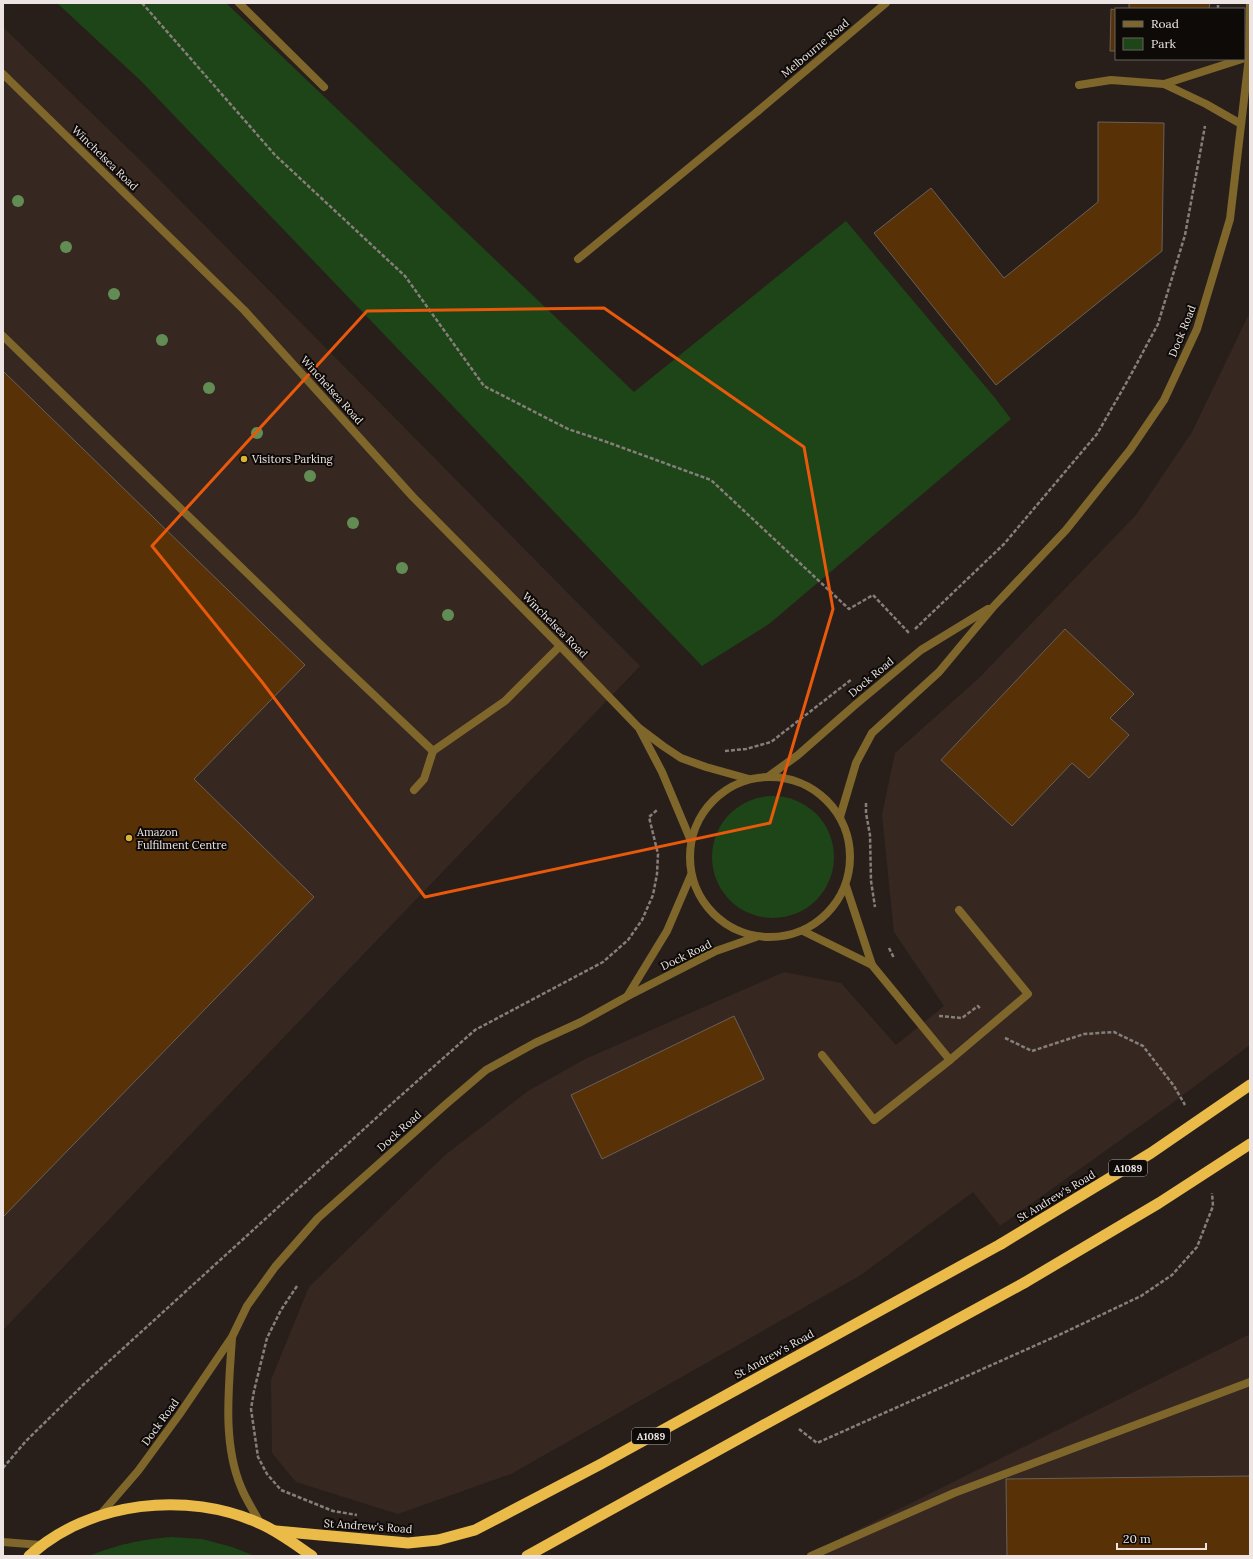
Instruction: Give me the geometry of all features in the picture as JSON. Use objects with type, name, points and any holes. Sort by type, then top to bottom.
[{"type":"highway","name":"St Andrew's Road","points":[[276,1531],[408,1543],[438,1540],[476,1530],[608,1460],[1002,1244],[1151,1153],[1250,1085]]},
{"type":"highway","points":[[527,1556],[767,1423],[1024,1284],[1159,1203],[1250,1144]]},
{"type":"highway","points":[[29,1556],[41,1545],[70,1528],[100,1515],[140,1506],[181,1504],[221,1510],[260,1523],[276,1531],[312,1556]]},
{"type":"street","points":[[239,3],[324,87]]},
{"type":"street","name":"Melbourne Road","points":[[578,259],[758,111],[886,3]]},
{"type":"street","name":"Dock Road","points":[[1245,58],[1250,3]]},
{"type":"street","points":[[1164,84],[1239,60]]},
{"type":"street","name":"Dock Road","points":[[840,817],[856,763],[872,733],[940,672],[994,606],[1066,530],[1130,450],[1164,400],[1197,329],[1230,219],[1241,124],[1245,60]]},
{"type":"street","name":"Winchelsea Road","points":[[3,74],[244,310],[413,497],[639,728],[681,758],[706,767],[749,779]]},
{"type":"street","points":[[1079,85],[1111,80],[1164,84],[1206,104],[1241,124]]},
{"type":"street","points":[[3,336],[319,643],[434,751]]},
{"type":"street","name":"Dock Road","points":[[769,776],[798,755],[921,650],[994,606]]},
{"type":"street","points":[[414,790],[424,779],[434,751],[505,701],[560,646]]},
{"type":"street","name":"Winchelsea Road","points":[[639,728],[662,772],[691,841]]},
{"type":"street","name":"Dock Road","points":[[769,776],[797,781],[821,796],[840,817],[847,833],[850,851],[850,869],[846,886],[836,904],[821,920],[803,931],[780,938],[756,937],[734,930],[714,916],[700,897],[691,875],[689,858],[691,841],[696,824],[706,808],[718,795],[732,786],[749,779],[769,776]]},
{"type":"street","name":"Dock Road","points":[[628,996],[667,931],[691,875]]},
{"type":"street","points":[[846,886],[872,965],[950,1060]]},
{"type":"street","points":[[822,1055],[874,1120],[950,1060],[1028,994],[959,910]]},
{"type":"street","points":[[803,931],[872,965]]},
{"type":"street","name":"Dock Road","points":[[100,1515],[138,1471],[179,1415],[232,1337],[247,1306],[275,1267],[318,1218],[486,1070],[535,1043],[581,1022],[716,951],[756,937]]},
{"type":"street","name":"Dock Road","points":[[232,1337],[229,1396],[229,1431],[231,1450],[241,1487],[260,1523]]},
{"type":"street","points":[[811,1556],[954,1493],[1250,1382]]},
{"type":"street","points":[[3,1542],[41,1545]]},
{"type":"path","points":[[142,3],[275,155],[405,276],[484,386],[568,429],[710,480],[849,608],[873,595],[910,634],[1004,544],[1097,434],[1128,380],[1158,324],[1185,235],[1204,130],[1206,104]]},
{"type":"path","points":[[720,756],[726,751],[771,742],[853,678]]},
{"type":"path","points":[[866,797],[866,813],[870,835],[871,881],[876,911]]},
{"type":"path","points":[[3,1468],[26,1440],[84,1384],[391,1104],[475,1030],[603,962],[628,940],[642,920],[653,895],[657,874],[658,854],[649,817],[657,810]]},
{"type":"path","points":[[888,947],[894,959]]},
{"type":"path","points":[[938,1016],[962,1018],[978,1006],[1006,1039],[1032,1051],[1084,1034],[1114,1032],[1143,1046],[1174,1086],[1186,1106]]},
{"type":"path","points":[[799,1429],[818,1443],[1039,1344],[1141,1296],[1172,1275],[1198,1247],[1213,1206],[1212,1191]]},
{"type":"path","points":[[297,1286],[281,1310],[267,1338],[254,1391],[251,1409],[258,1457],[267,1474],[281,1490],[333,1511],[360,1516]]},
{"type":"highlighted area","points":[[604,308],[804,447],[833,609],[770,823],[425,897],[262,682],[152,546],[367,311]]},
{"type":"shaded area","points":[[3,27],[142,162],[640,666],[3,1330]]},
{"type":"shaded area","points":[[1250,312],[1250,1045],[1171,1104],[1000,1226],[973,1192],[861,1275],[511,1474],[398,1514],[296,1482],[272,1453],[271,1380],[309,1287],[444,1156],[528,1091],[585,1059],[784,972],[841,983],[896,1045],[944,1006],[894,932],[882,815],[895,753],[979,678],[1136,515],[1192,432]]},
{"type":"shaded area","points":[[1250,1334],[1250,1556],[805,1556]]},
{"type":"green space","points":[[57,3],[226,3],[634,392],[846,221],[1011,419],[769,624],[702,666],[141,81]]},
{"type":"green space","points":[[773,796],[785,797],[796,801],[807,806],[816,814],[824,823],[829,834],[833,845],[833,869],[829,880],[824,891],[816,900],[807,908],[796,913],[785,917],[773,918],[761,917],[750,913],[739,908],[730,900],[722,891],[717,880],[713,869],[712,857],[713,845],[717,834],[722,823],[730,814],[739,806],[750,801],[761,797]]},
{"type":"green space","points":[[171,1537],[202,1539],[232,1547],[255,1556],[89,1556],[129,1543]]},
{"type":"building","points":[[1129,3],[1210,3],[1209,8],[1129,8]]},
{"type":"building","points":[[1111,9],[1115,10],[1115,51],[1110,51]]},
{"type":"building","points":[[1098,122],[1164,123],[1162,251],[996,385],[874,233],[931,188],[1004,278],[1098,202]]},
{"type":"building","name":"Amazon Fulfilment Centre","points":[[3,371],[305,665],[194,779],[314,897],[3,1217]]},
{"type":"building","points":[[1065,629],[1134,694],[1110,718],[1129,735],[1089,778],[1072,763],[1012,826],[941,760]]},
{"type":"building","points":[[734,1016],[764,1079],[602,1159],[571,1095]]},
{"type":"building","points":[[1250,1476],[1250,1556],[1007,1556],[1006,1479]]},
{"type":"place","name":"Visitors Parking","points":[[244,459]]},
{"type":"place","name":"Amazon Fulfilment Centre","points":[[129,838]]}]
